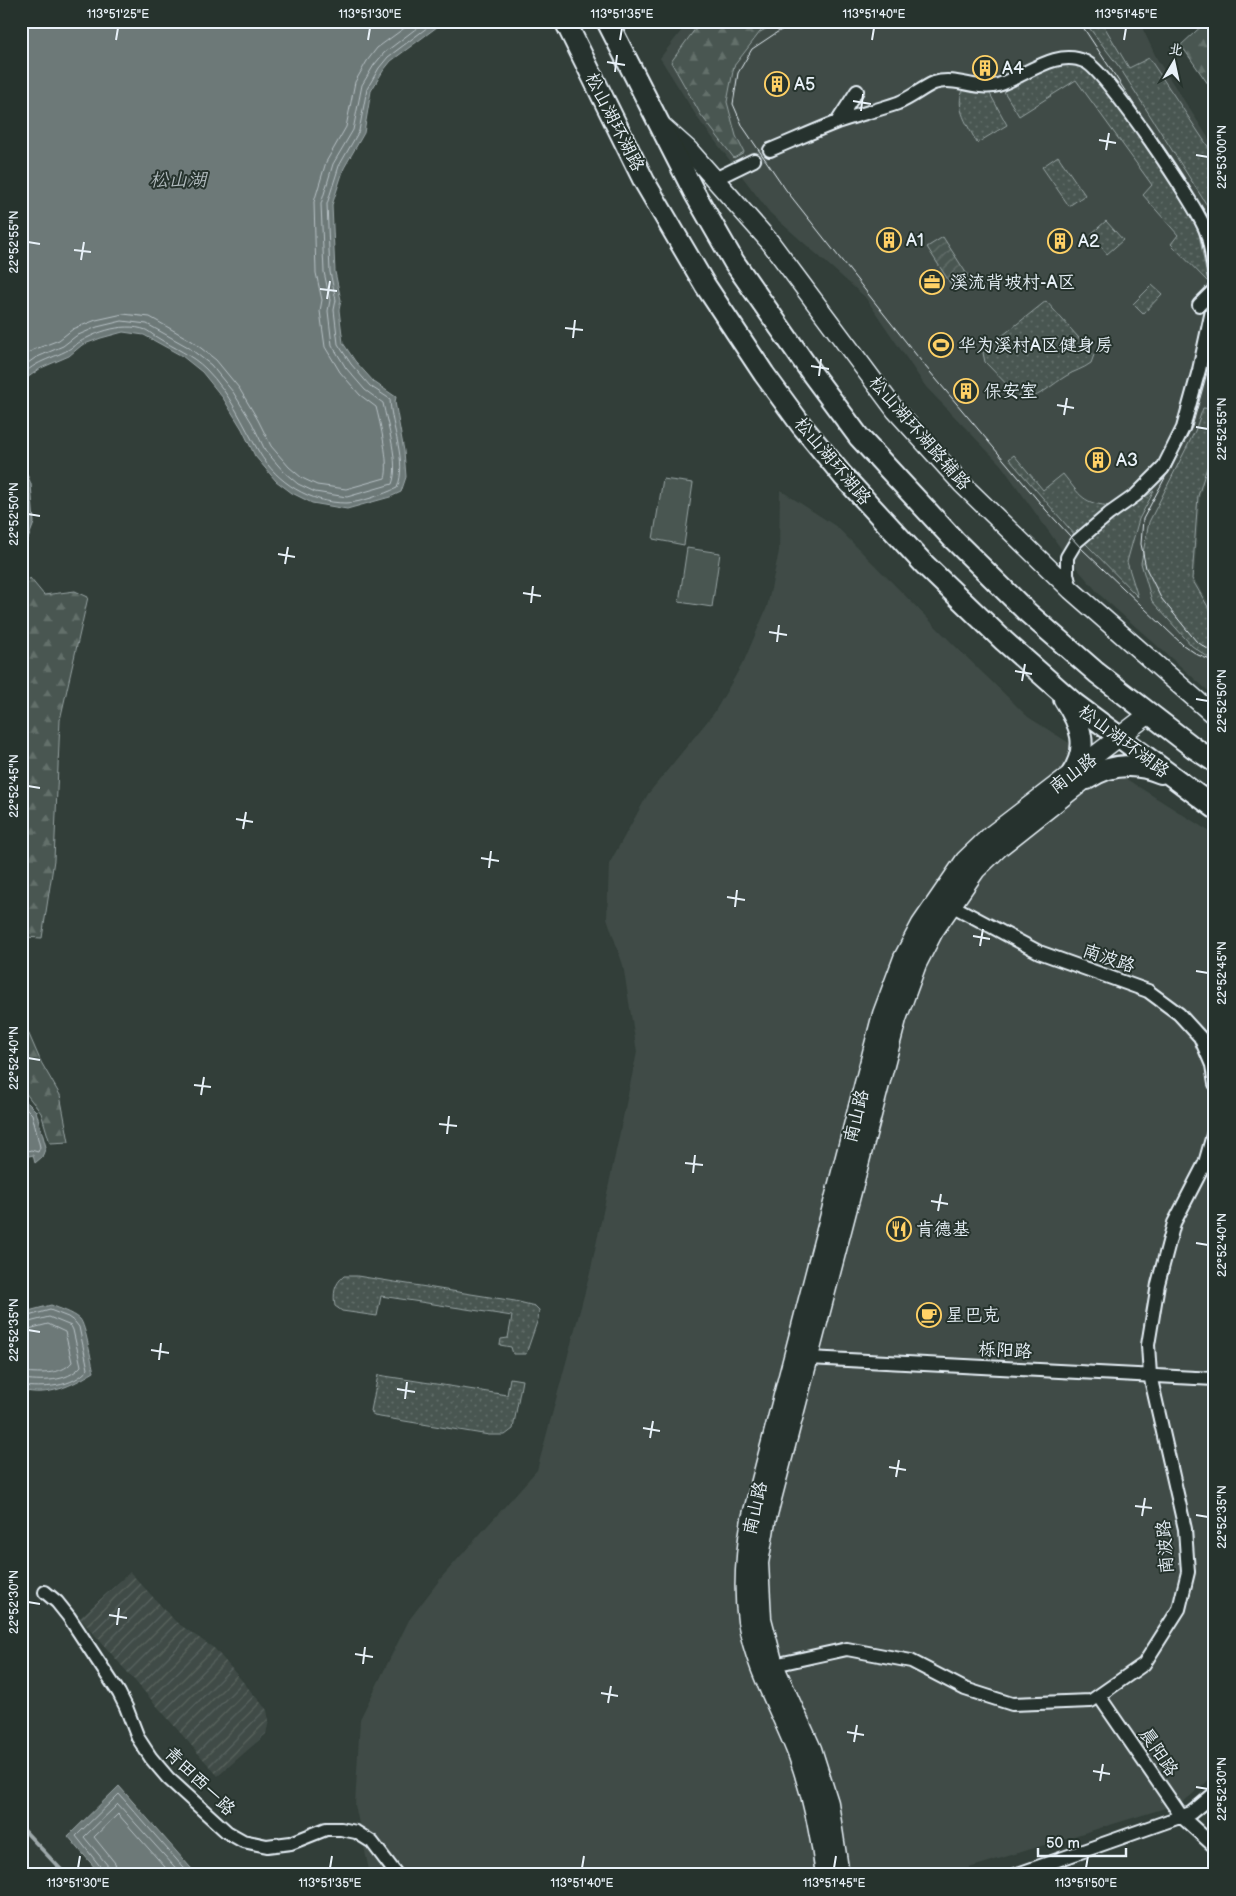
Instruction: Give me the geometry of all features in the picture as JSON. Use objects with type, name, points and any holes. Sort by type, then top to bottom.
[{"type":"main road","name":"松山湖环湖路","points":[[565,21],[644,181],[695,268],[764,374],[802,426],[843,476],[924,564],[1004,641],[1056,687],[1123,741],[1215,808]]},
{"type":"main road","name":"松山湖环湖路","points":[[608,24],[695,194],[734,262],[859,437],[954,540],[1028,613],[1097,673],[1215,762]]},
{"type":"main road","name":"松山湖环湖路辅路","points":[[657,122],[688,149],[788,264],[896,411],[996,518],[1071,590],[1215,716]]},
{"type":"main road","points":[[1056,687],[1071,710],[1081,736],[1081,754],[1078,762],[1079,777],[1104,769],[1122,766],[1157,771],[1171,777]]},
{"type":"main road","name":"南山路","points":[[825,1875],[814,1806],[797,1755],[760,1670],[747,1622],[744,1561],[751,1518],[801,1356],[897,1019],[917,964],[934,931],[976,870],[1079,777],[1123,741],[1149,714]]},
{"type":"main road","name":"南山路","points":[[840,1875],[834,1830],[821,1777],[812,1749],[774,1665],[762,1619],[759,1562],[801,1356],[882,1014],[904,958],[921,924],[965,860],[990,836],[1079,777]]},
{"type":"street","points":[[770,150],[837,122],[900,102],[934,83],[950,80],[996,86],[1043,64],[1064,58],[1086,62],[1105,79],[1194,209],[1207,232],[1215,275]]},
{"type":"street","points":[[837,122],[857,91]]},
{"type":"street","points":[[715,179],[754,160]]},
{"type":"street","points":[[1199,305],[1215,289]]},
{"type":"street","points":[[1071,590],[1067,574],[1067,557],[1076,542],[1109,514],[1136,495],[1163,468],[1183,428],[1199,370],[1215,297]]},
{"type":"street","name":"南波路","points":[[951,905],[1039,952],[1148,991],[1179,1014],[1200,1037],[1212,1064],[1215,1084]]},
{"type":"street","name":"南波路","points":[[774,1665],[847,1649],[912,1661],[965,1689],[1012,1704],[1091,1701],[1144,1664],[1179,1609],[1188,1572],[1185,1529],[1150,1375],[1148,1344],[1158,1284],[1174,1223],[1205,1163],[1215,1128]]},
{"type":"street","name":"栎阳路","points":[[801,1356],[1215,1379]]},
{"type":"street","name":"青田西一路","points":[[45,1592],[57,1602],[69,1617],[119,1693],[138,1738],[151,1758],[168,1778],[222,1828],[244,1841],[267,1846],[291,1843],[326,1829],[356,1832],[372,1842],[397,1875]]},
{"type":"street","name":"晨阳路","points":[[1099,1696],[1182,1817],[1215,1847]]},
{"type":"street","points":[[1015,1875],[1182,1817],[1191,1813],[1215,1793]]},
{"type":"shaded area","points":[[689,21],[1139,21],[1157,59],[1215,148],[1215,449],[1200,496],[1194,579],[1215,613],[1215,697],[1101,596],[1067,557],[1001,465],[926,387],[865,297],[770,213],[699,120],[660,58]]},
{"type":"shaded area","points":[[780,490],[837,527],[1028,717],[1215,835],[1215,1775],[1182,1803],[946,1875],[370,1875],[355,1805],[360,1719],[409,1620],[441,1578],[537,1470],[590,1273],[637,1052],[623,965],[607,918],[609,864],[648,794],[714,713],[744,661],[767,607],[779,551]]},
{"type":"shaded area","points":[[130,1572],[176,1622],[215,1649],[267,1710],[269,1721],[266,1734],[218,1776],[80,1618]]},
{"type":"green space","points":[[701,21],[781,21],[760,32],[734,66],[727,102],[736,136],[744,152],[734,158],[701,115],[671,62]]},
{"type":"green space","points":[[1084,21],[1101,21],[1129,68],[1149,58],[1215,157],[1215,218],[1120,68]]},
{"type":"green space","points":[[1207,21],[1215,21],[1215,94],[1181,45]]},
{"type":"green space","points":[[1065,63],[1084,67],[1103,83],[1188,210],[1199,234],[1208,282],[1171,244],[1178,235],[1143,195],[1152,185],[1076,80],[1019,116],[1003,90],[1044,70]]},
{"type":"green space","points":[[964,89],[989,92],[1007,125],[977,143],[966,124],[961,110],[961,96]]},
{"type":"green space","points":[[1058,156],[1085,195],[1069,206],[1042,167]]},
{"type":"green space","points":[[1106,221],[1123,240],[1107,254],[1091,234]]},
{"type":"green space","points":[[943,237],[970,279],[954,289],[927,247]]},
{"type":"green space","points":[[1152,285],[1162,294],[1143,314],[1133,304]]},
{"type":"green space","points":[[1046,301],[1094,355],[1091,363],[1088,365],[1066,376],[1038,395],[1027,399],[1017,395],[985,362],[983,353]]},
{"type":"green space","points":[[1215,406],[1215,442],[1198,496],[1192,579],[1215,619],[1215,662],[1192,646],[1152,601],[1141,563],[1149,522],[1195,431],[1203,408],[1214,409]]},
{"type":"green space","points":[[1014,455],[1043,490],[1063,474],[1083,498],[1095,503],[1113,506],[1075,535],[1009,459]]},
{"type":"green space","points":[[663,479],[693,483],[684,545],[653,539]]},
{"type":"green space","points":[[1154,491],[1139,519],[1127,562],[1138,597],[1085,543],[1128,508]]},
{"type":"green space","points":[[687,548],[720,553],[712,607],[679,602]]},
{"type":"green space","points":[[30,578],[44,595],[75,591],[88,597],[60,720],[54,860],[42,938],[23,937],[21,962],[21,593]]},
{"type":"green space","points":[[21,1016],[41,1062],[60,1095],[69,1142],[50,1143],[41,1113],[21,1087]]},
{"type":"green space","points":[[344,1276],[357,1276],[515,1301],[535,1306],[539,1310],[538,1319],[526,1354],[513,1354],[511,1347],[500,1345],[501,1339],[508,1338],[512,1316],[381,1296],[377,1316],[342,1311],[335,1306],[334,1293],[338,1282]]},
{"type":"green space","points":[[378,1375],[507,1395],[510,1378],[522,1380],[513,1429],[505,1435],[489,1435],[374,1416],[371,1411]]},
{"type":"water","name":"松山湖","points":[[21,21],[451,21],[441,24],[391,61],[383,71],[371,91],[364,133],[344,168],[332,205],[335,272],[341,300],[339,310],[343,343],[355,361],[374,382],[396,397],[395,402],[404,451],[406,477],[401,492],[347,509],[312,503],[292,493],[276,481],[255,456],[242,429],[223,398],[202,372],[182,356],[144,335],[123,332],[82,345],[69,356],[41,368],[27,378],[21,398]]},
{"type":"water","points":[[21,460],[31,484],[34,523],[25,547],[21,567]]},
{"type":"water","points":[[21,1096],[36,1111],[46,1147],[42,1157],[35,1163],[33,1155],[21,1158]]},
{"type":"water","points":[[51,1305],[80,1319],[94,1372],[77,1382],[59,1389],[41,1392],[21,1390],[21,1313]]},
{"type":"water","points":[[119,1786],[197,1875],[101,1875],[68,1836]]},
{"type":"waterway","points":[[21,1827],[66,1875]]},
{"type":"tunnel","points":[[754,160],[770,150]]},
{"type":"tram line","points":[[798,21],[752,49],[738,73],[733,104],[743,127],[786,190],[925,366],[1046,510],[1082,549],[1183,645],[1198,655],[1215,662]]},
{"type":"tram line","points":[[1079,21],[1215,227]]},
{"type":"tram line","points":[[1215,344],[1192,427],[1143,519],[1141,544],[1146,568],[1161,598],[1196,641],[1215,654]]},
{"type":"place","name":"A4","points":[[985,68]]},
{"type":"place","name":"A5","points":[[777,84]]},
{"type":"place","name":"A1","points":[[889,240]]},
{"type":"place","name":"A2","points":[[1060,241]]},
{"type":"place","name":"溪流背坡村-A区","points":[[932,282]]},
{"type":"place","name":"华为溪村A区健身房","points":[[941,345]]},
{"type":"place","name":"保安室","points":[[966,391]]},
{"type":"place","name":"A3","points":[[1098,460]]},
{"type":"place","name":"肯德基","points":[[899,1229]]},
{"type":"place","name":"星巴克","points":[[929,1315]]}]
